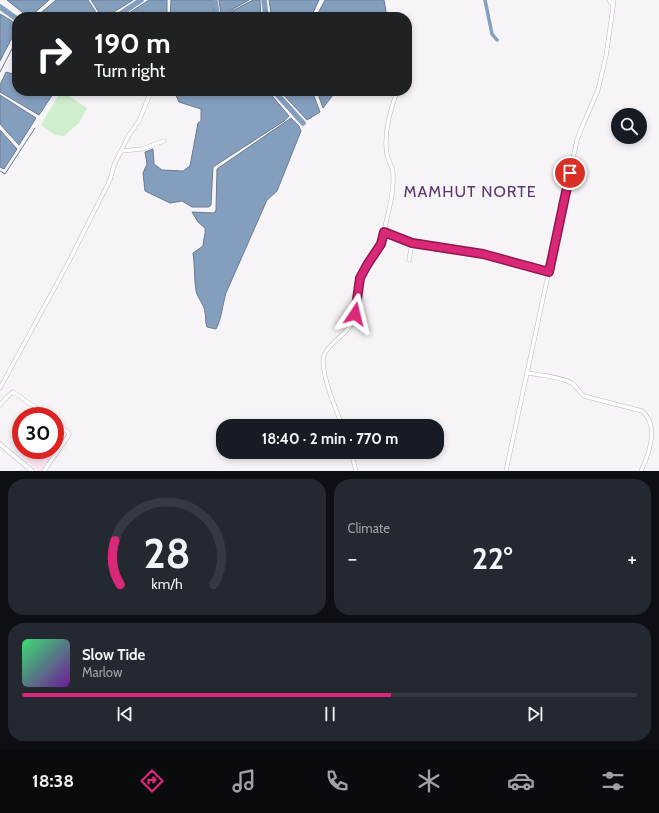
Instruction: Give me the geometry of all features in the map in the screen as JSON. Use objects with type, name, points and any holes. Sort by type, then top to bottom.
[{"type":"main road","points":[[0,444],[32,471]]},
{"type":"street","points":[[609,0],[613,6]]},
{"type":"street","points":[[506,471],[577,140],[598,90],[606,56],[614,0]]},
{"type":"street","points":[[0,388],[110,180],[121,151],[129,135],[139,121],[149,96]]},
{"type":"street","points":[[339,419],[326,380],[323,361],[325,354],[353,322],[357,308],[360,278],[381,244],[393,196],[393,172],[387,154],[386,139],[392,104],[395,96]]},
{"type":"street","points":[[121,151],[142,149],[164,140]]},
{"type":"street","points":[[384,232],[412,243],[483,254],[549,272]]},
{"type":"street","points":[[409,260],[412,243]]},
{"type":"street","points":[[527,373],[560,378],[574,384],[578,391],[584,396],[642,411],[647,414],[653,425],[655,433],[652,445],[641,471]]},
{"type":"street","points":[[0,405],[6,397],[13,392],[35,407]]},
{"type":"street","points":[[64,429],[69,433],[64,442]]},
{"type":"street","points":[[44,471],[52,459]]},
{"type":"street","points":[[352,459],[356,471]]},
{"type":"shaded area","points":[[25,459],[49,459],[41,471],[38,471]]},
{"type":"green space","points":[[58,96],[69,96],[87,108],[79,123],[64,136],[55,135],[41,125]]},
{"type":"water","points":[[7,0],[49,0],[36,12],[22,12]]},
{"type":"water","points":[[56,0],[88,0],[96,12],[42,12]]},
{"type":"water","points":[[91,0],[133,0],[114,12],[99,12]]},
{"type":"water","points":[[149,0],[167,0],[167,12],[131,12]]},
{"type":"water","points":[[171,0],[213,0],[214,12],[170,12]]},
{"type":"water","points":[[219,0],[249,0],[228,12],[220,12]]},
{"type":"water","points":[[253,0],[260,0],[261,12],[230,12]]},
{"type":"water","points":[[269,0],[319,0],[313,12],[271,12]]},
{"type":"water","points":[[325,0],[384,0],[386,12],[319,12]]},
{"type":"water","points":[[0,14],[12,21],[12,38],[0,61]]},
{"type":"water","points":[[6,72],[12,74],[12,96],[52,96],[39,115],[0,92],[0,85]]},
{"type":"water","points":[[0,95],[36,118],[19,145],[0,124]]},
{"type":"water","points":[[176,96],[272,96],[289,116],[284,121],[213,167],[211,205],[209,207],[192,207],[182,201],[170,203],[145,191],[143,173],[147,164],[145,152],[153,149],[154,164],[162,170],[183,171],[190,166],[198,123],[201,121],[201,109],[179,102]]},
{"type":"water","points":[[285,96],[314,96],[320,112],[307,120]]},
{"type":"water","points":[[319,96],[332,96],[323,108]]},
{"type":"water","points":[[291,118],[299,126],[301,131],[277,191],[267,200],[226,293],[221,316],[216,329],[207,327],[204,309],[196,291],[193,253],[203,246],[205,228],[198,222],[192,212],[214,213],[216,210],[217,169]]},
{"type":"water","points":[[0,130],[17,149],[4,169],[0,167]]},
{"type":"waterway","points":[[123,12],[141,0]]},
{"type":"waterway","points":[[215,0],[216,12]]},
{"type":"waterway","points":[[264,0],[265,12]]},
{"type":"waterway","points":[[485,0],[492,34],[497,40]]},
{"type":"waterway","points":[[0,7],[12,15]]},
{"type":"waterway","points":[[0,72],[12,49]]},
{"type":"waterway","points":[[279,96],[303,123]]},
{"type":"waterway","points":[[0,171],[5,174],[35,128]]},
{"type":"district","name":"MAMHUT NORTE","points":[[470,191]]},
{"type":"route","points":[[355,314],[360,278],[381,244],[384,232],[412,243],[483,254],[549,272],[570,173]]}]
